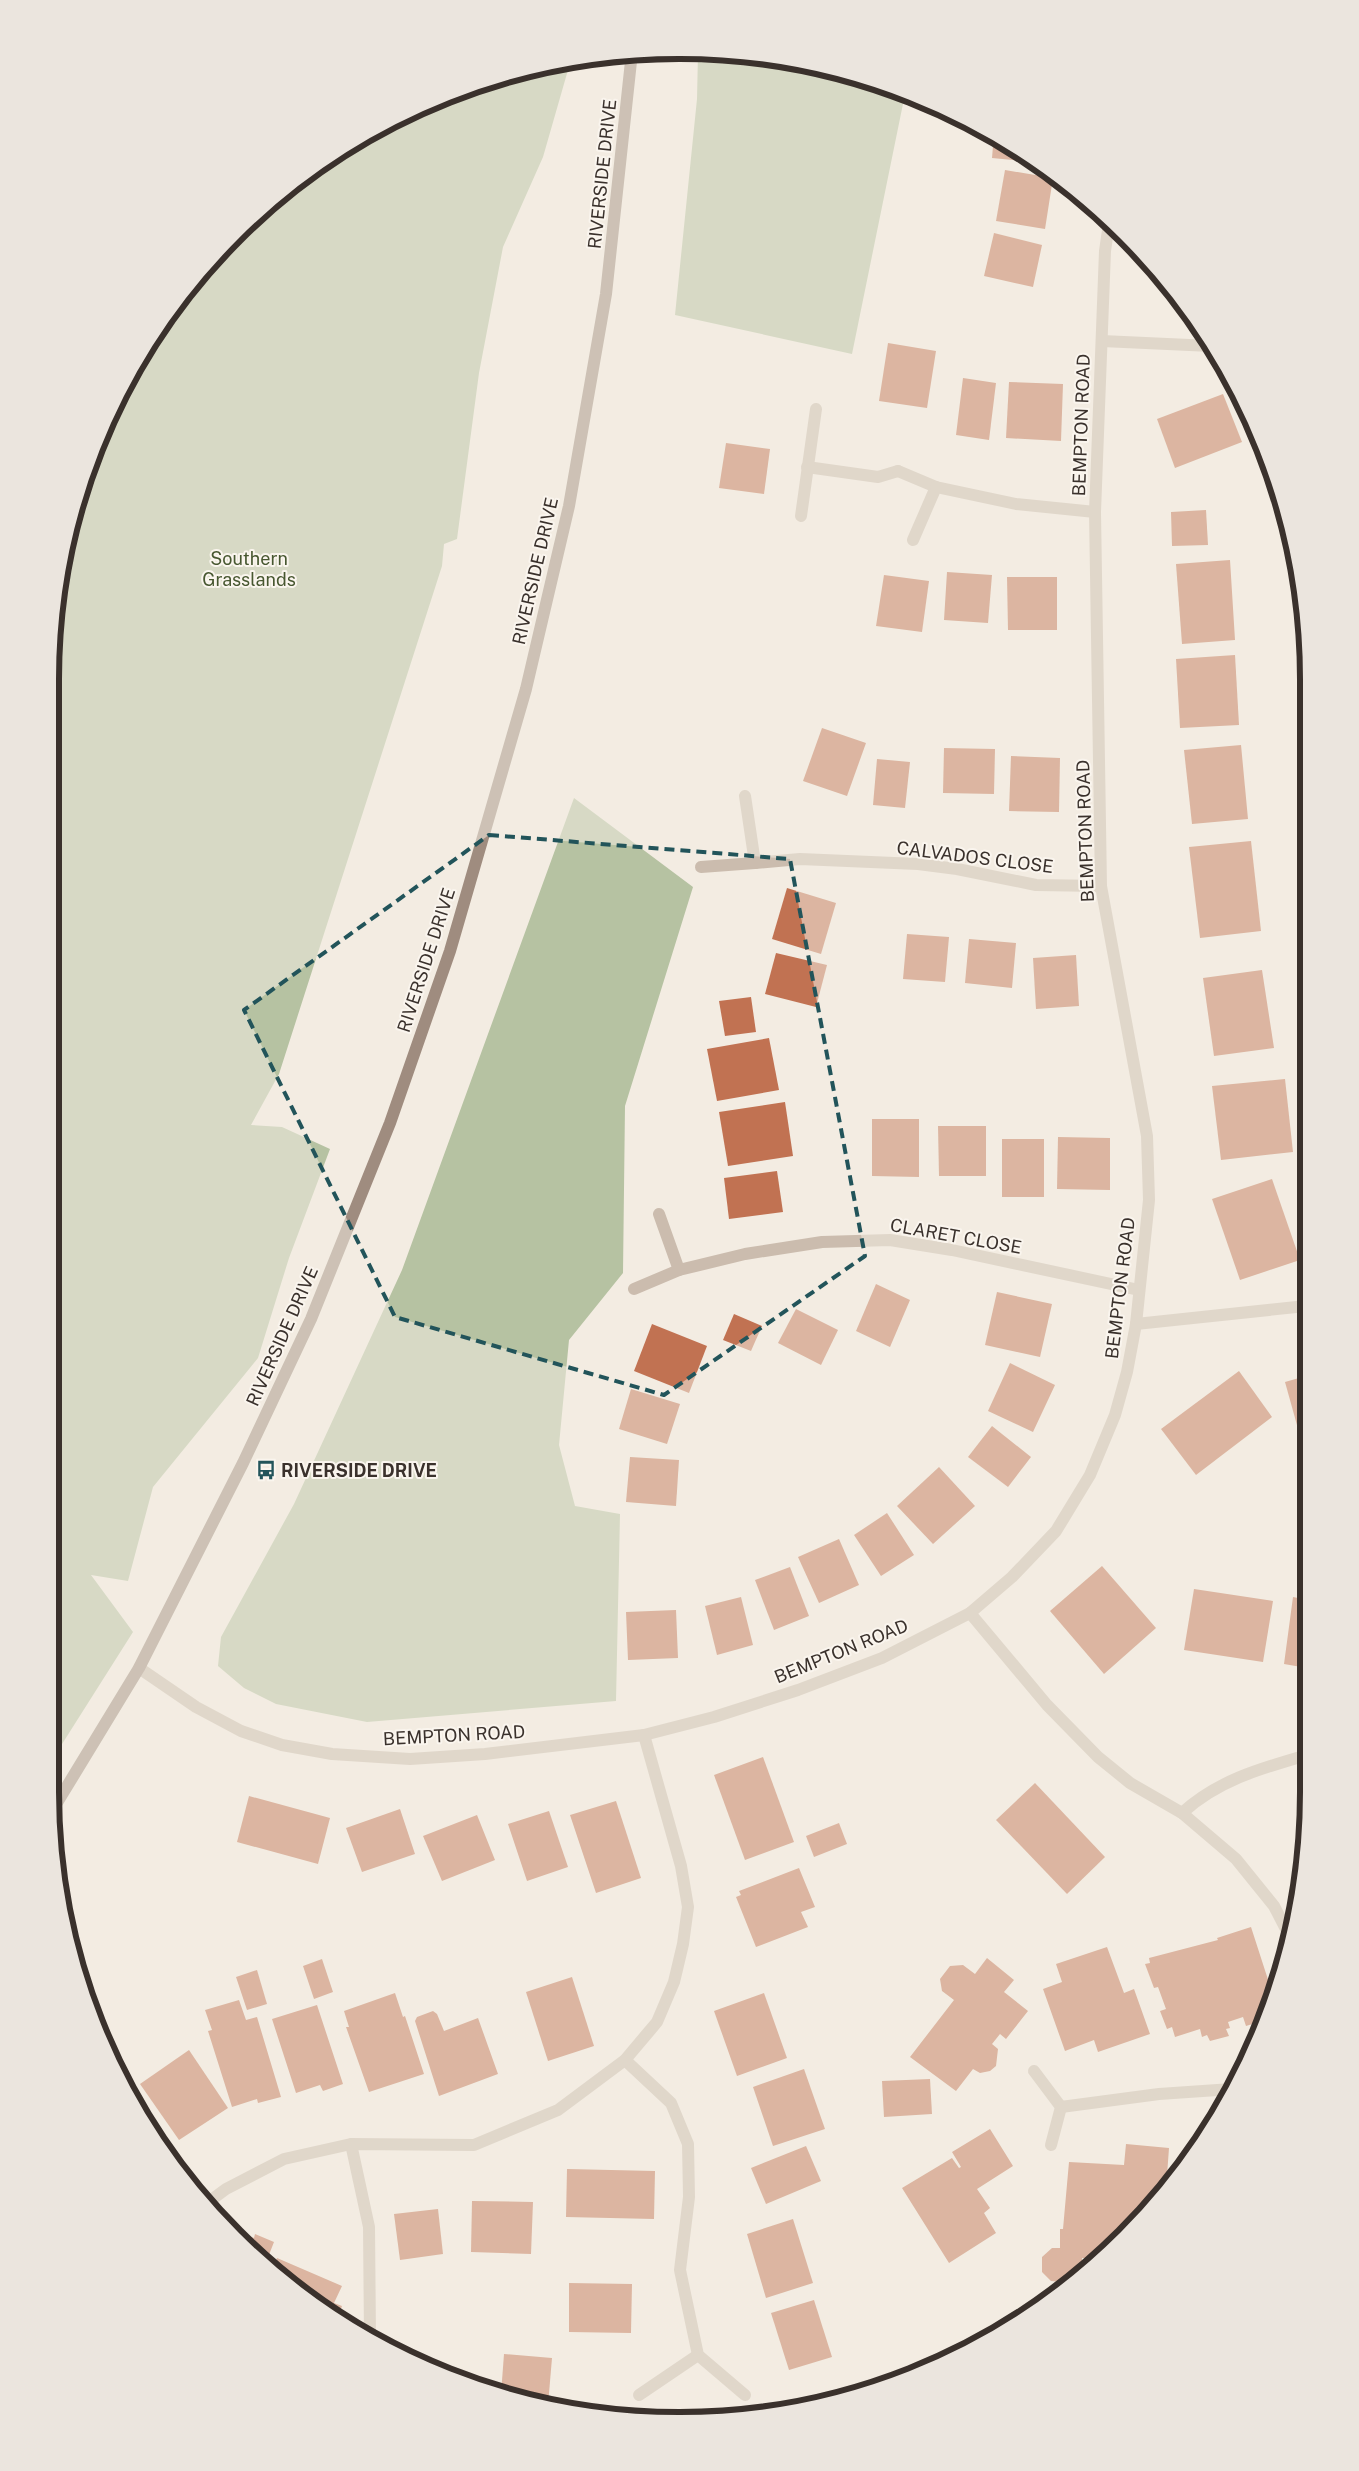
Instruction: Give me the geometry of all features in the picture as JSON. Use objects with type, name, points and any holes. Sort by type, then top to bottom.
[{"type":"street","name":"RIVERSIDE DRIVE","points":[[59,1799],[138,1668],[243,1463],[311,1319],[390,1123],[450,951],[526,689],[569,506],[606,294],[631,61]]},
{"type":"street","name":"BEMPTON ROAD","points":[[138,1668],[196,1707],[241,1731],[282,1745],[332,1754],[410,1759],[485,1754],[644,1735],[714,1717],[882,1658],[970,1613],[1012,1577],[1056,1531],[1090,1474],[1114,1415],[1127,1372],[1136,1324],[1138,1290],[1149,1200],[1147,1136],[1101,886],[1095,512],[1105,252],[1108,231]]},
{"type":"street","points":[[1102,341],[1203,346]]},
{"type":"street","points":[[801,516],[816,409]]},
{"type":"street","points":[[807,467],[878,477],[898,470],[936,487],[1016,504],[1095,512]]},
{"type":"street","points":[[913,540],[936,487]]},
{"type":"street","points":[[746,796],[755,863]]},
{"type":"street","name":"CALVADOS CLOSE","points":[[701,867],[800,860],[918,864],[957,869],[1036,886],[1101,886]]},
{"type":"street","points":[[659,1214],[679,1270]]},
{"type":"street","name":"CLARET CLOSE","points":[[634,1289],[679,1270],[745,1254],[812,1243],[890,1240],[952,1250],[1138,1290]]},
{"type":"street","points":[[1136,1324],[1300,1307]]},
{"type":"street","points":[[970,1613],[1047,1705],[1098,1757],[1130,1783],[1182,1813],[1236,1859],[1274,1906],[1285,1927]]},
{"type":"street","points":[[212,2200],[226,2189],[284,2159],[351,2144],[474,2145],[558,2110],[626,2060],[657,2022],[674,1982],[683,1944],[688,1907],[681,1866],[644,1735]]},
{"type":"street","points":[[1182,1813],[1197,1800],[1245,1774],[1300,1757]]},
{"type":"street","points":[[626,2060],[671,2102],[688,2144],[689,2198],[680,2270],[698,2355],[745,2395]]},
{"type":"street","points":[[1034,2070],[1061,2108]]},
{"type":"street","points":[[1061,2108],[1159,2094],[1223,2090]]},
{"type":"street","points":[[1051,2145],[1061,2108]]},
{"type":"street","points":[[351,2144],[369,2227],[370,2329]]},
{"type":"street","points":[[639,2395],[698,2355]]},
{"type":"highlighted area","points":[[489,835],[790,859],[865,1256],[664,1395],[395,1317],[244,1010]]},
{"type":"green space","points":[[698,59],[761,64],[801,71],[840,80],[904,101],[852,354],[675,315],[697,99]]},
{"type":"green space","name":"Southern Grasslands","points":[[568,69],[543,157],[503,247],[479,373],[457,539],[444,544],[442,566],[279,1074],[251,1125],[282,1127],[330,1149],[289,1258],[258,1358],[153,1487],[128,1581],[91,1575],[133,1632],[59,1749],[59,680],[64,598],[80,519],[106,442],[142,369],[163,335],[213,270],[270,213],[335,163],[405,123],[442,106],[480,92],[519,80]]},
{"type":"green space","points":[[574,798],[693,887],[625,1106],[623,1273],[569,1340],[559,1445],[575,1506],[620,1514],[616,1701],[367,1722],[276,1704],[244,1688],[218,1666],[221,1637],[294,1504],[402,1270]]},
{"type":"building","points":[[993,144],[1020,161],[992,158]]},
{"type":"building","points":[[1005,170],[1042,176],[1052,183],[1045,229],[996,221]]},
{"type":"building","points":[[994,233],[1042,245],[1033,287],[984,276]]},
{"type":"building","points":[[888,343],[936,351],[927,408],[879,401]]},
{"type":"building","points":[[963,378],[996,383],[989,440],[956,435]]},
{"type":"building","points":[[1009,382],[1063,384],[1061,441],[1006,438]]},
{"type":"building","points":[[1223,394],[1242,442],[1175,468],[1157,419]]},
{"type":"building","points":[[726,443],[770,449],[764,494],[719,488]]},
{"type":"building","points":[[1206,510],[1208,545],[1172,546],[1171,512]]},
{"type":"building","points":[[1230,560],[1235,640],[1182,644],[1176,564]]},
{"type":"building","points":[[947,572],[992,575],[988,623],[944,620]]},
{"type":"building","points":[[884,575],[929,581],[922,632],[876,626]]},
{"type":"building","points":[[1007,577],[1057,577],[1057,630],[1008,630]]},
{"type":"building","points":[[1235,655],[1239,725],[1180,728],[1176,659]]},
{"type":"building","points":[[822,728],[866,743],[847,796],[803,781]]},
{"type":"building","points":[[1241,745],[1248,819],[1192,824],[1184,750]]},
{"type":"building","points":[[944,748],[995,749],[994,794],[943,793]]},
{"type":"building","points":[[1011,756],[1060,758],[1059,812],[1009,811]]},
{"type":"building","points":[[877,759],[910,762],[905,808],[873,805]]},
{"type":"building","points":[[1251,841],[1261,931],[1200,938],[1189,847]]},
{"type":"building","points":[[787,888],[836,903],[821,954],[772,939]]},
{"type":"building","points":[[907,934],[949,937],[945,982],[903,979]]},
{"type":"building","points":[[969,939],[1016,943],[1012,988],[965,983]]},
{"type":"building","points":[[776,953],[827,965],[816,1007],[765,994]]},
{"type":"building","points":[[1076,955],[1079,1006],[1036,1009],[1033,958]]},
{"type":"building","points":[[1262,970],[1274,1048],[1214,1056],[1203,978]]},
{"type":"building","points":[[751,997],[756,1032],[725,1036],[719,1001]]},
{"type":"building","points":[[769,1038],[779,1090],[717,1101],[707,1049]]},
{"type":"building","points":[[1285,1079],[1293,1152],[1221,1160],[1212,1086]]},
{"type":"building","points":[[785,1102],[793,1156],[728,1166],[719,1112]]},
{"type":"building","points":[[872,1119],[919,1119],[919,1177],[872,1176]]},
{"type":"building","points":[[938,1126],[986,1126],[986,1176],[939,1176]]},
{"type":"building","points":[[1058,1137],[1110,1138],[1110,1190],[1057,1189]]},
{"type":"building","points":[[1002,1139],[1044,1139],[1044,1197],[1002,1197]]},
{"type":"building","points":[[777,1171],[783,1212],[729,1219],[724,1178]]},
{"type":"building","points":[[1272,1179],[1300,1260],[1240,1280],[1212,1199]]},
{"type":"building","points":[[876,1284],[910,1300],[890,1347],[856,1331]]},
{"type":"building","points":[[997,1292],[1052,1304],[1040,1357],[985,1345]]},
{"type":"building","points":[[796,1309],[838,1330],[821,1365],[778,1343]]},
{"type":"building","points":[[734,1314],[762,1326],[751,1351],[723,1340]]},
{"type":"building","points":[[652,1324],[707,1346],[689,1393],[634,1371]]},
{"type":"building","points":[[1010,1363],[1055,1385],[1033,1432],[988,1411]]},
{"type":"building","points":[[1239,1371],[1272,1417],[1196,1475],[1161,1429]]},
{"type":"building","points":[[1300,1378],[1300,1436],[1285,1382]]},
{"type":"building","points":[[631,1389],[680,1404],[667,1444],[619,1429]]},
{"type":"building","points":[[992,1426],[1031,1457],[1008,1487],[968,1457]]},
{"type":"building","points":[[630,1457],[679,1460],[676,1506],[626,1502]]},
{"type":"building","points":[[939,1467],[975,1506],[933,1544],[897,1506]]},
{"type":"building","points":[[887,1513],[914,1555],[881,1576],[854,1535]]},
{"type":"building","points":[[839,1539],[859,1585],[819,1603],[798,1557]]},
{"type":"building","points":[[1102,1566],[1156,1628],[1104,1674],[1050,1611]]},
{"type":"building","points":[[790,1567],[809,1616],[774,1630],[755,1580]]},
{"type":"building","points":[[1300,1582],[1300,1667],[1284,1664],[1293,1597],[1298,1598]]},
{"type":"building","points":[[1194,1589],[1273,1601],[1263,1662],[1184,1650]]},
{"type":"building","points":[[741,1597],[753,1645],[717,1655],[705,1606]]},
{"type":"building","points":[[676,1610],[678,1658],[628,1660],[626,1612]]},
{"type":"building","points":[[763,1757],[794,1842],[745,1860],[714,1775]]},
{"type":"building","points":[[1035,1783],[1105,1857],[1067,1894],[996,1820]]},
{"type":"building","points":[[249,1796],[330,1818],[318,1864],[237,1842]]},
{"type":"building","points":[[616,1801],[641,1878],[596,1893],[570,1815]]},
{"type":"building","points":[[400,1809],[415,1854],[362,1872],[346,1828]]},
{"type":"building","points":[[549,1811],[568,1867],[527,1881],[508,1824]]},
{"type":"building","points":[[477,1815],[495,1860],[442,1881],[423,1836]]},
{"type":"building","points":[[839,1823],[847,1844],[814,1857],[806,1836]]},
{"type":"building","points":[[799,1868],[815,1907],[801,1912],[808,1927],[756,1947],[736,1897],[741,1895],[739,1891]]},
{"type":"building","points":[[1251,1927],[1269,1984],[1255,2023],[1246,2026],[1243,2017],[1228,2022],[1230,2028],[1226,2029],[1229,2036],[1210,2041],[1207,2035],[1202,2037],[1200,2029],[1175,2037],[1172,2027],[1167,2029],[1160,2011],[1166,2009],[1158,1987],[1154,1988],[1145,1964],[1150,1963],[1149,1958],[1218,1940],[1217,1938]]},
{"type":"building","points":[[1107,1947],[1124,1993],[1134,1989],[1150,2034],[1098,2052],[1094,2040],[1065,2051],[1043,1989],[1062,1982],[1056,1964]]},
{"type":"building","points":[[987,1958],[1014,1980],[1004,1992],[1028,2011],[1006,2039],[1000,2034],[992,2044],[998,2049],[996,2066],[990,2071],[980,2073],[973,2069],[956,2091],[910,2057],[954,2000],[942,1991],[940,1979],[950,1966],[963,1965],[975,1974]]},
{"type":"building","points":[[322,1959],[333,1992],[314,1999],[303,1966]]},
{"type":"building","points":[[257,1970],[267,2004],[247,2010],[236,1977]]},
{"type":"building","points":[[572,1977],[594,2046],[548,2061],[526,1992]]},
{"type":"building","points":[[395,1993],[403,2017],[405,2016],[424,2074],[369,2092],[346,2027],[349,2027],[344,2011]]},
{"type":"building","points":[[764,1993],[787,2058],[737,2076],[714,2011]]},
{"type":"building","points":[[239,2000],[246,2020],[257,2017],[281,2097],[258,2103],[257,2099],[232,2107],[208,2031],[212,2030],[205,2010]]},
{"type":"building","points":[[317,2005],[343,2084],[323,2091],[320,2085],[296,2093],[272,2019]]},
{"type":"building","points":[[433,2011],[437,2014],[444,2031],[478,2018],[498,2074],[439,2096],[415,2021],[417,2017]]},
{"type":"building","points":[[189,2050],[228,2108],[179,2140],[140,2084]]},
{"type":"building","points":[[804,2069],[825,2129],[773,2146],[753,2087]]},
{"type":"building","points":[[930,2079],[932,2114],[884,2117],[882,2081]]},
{"type":"building","points":[[156,2125],[169,2140],[167,2142]]},
{"type":"building","points":[[990,2129],[1013,2166],[977,2189],[990,2208],[984,2213],[996,2233],[949,2263],[902,2188],[952,2158],[959,2168],[961,2167],[952,2152]]},
{"type":"building","points":[[1126,2144],[1169,2148],[1167,2175],[1146,2201],[1089,2258],[1082,2258],[1082,2263],[1060,2282],[1051,2281],[1042,2272],[1042,2257],[1052,2248],[1060,2248],[1060,2229],[1063,2229],[1069,2162],[1124,2165]]},
{"type":"building","points":[[806,2146],[821,2181],[766,2204],[751,2168]]},
{"type":"building","points":[[567,2169],[655,2171],[654,2219],[566,2217]]},
{"type":"building","points":[[472,2201],[533,2202],[531,2254],[471,2252]]},
{"type":"building","points":[[438,2209],[443,2254],[400,2260],[394,2214]]},
{"type":"building","points":[[793,2219],[813,2283],[766,2298],[747,2234]]},
{"type":"building","points":[[255,2234],[274,2242],[268,2256],[246,2235],[254,2238]]},
{"type":"building","points":[[277,2258],[342,2286],[334,2303],[342,2306],[340,2311],[302,2284],[275,2262]]},
{"type":"building","points":[[569,2283],[632,2284],[631,2333],[569,2332]]},
{"type":"building","points":[[814,2300],[832,2357],[789,2370],[771,2313]]},
{"type":"building","points":[[504,2354],[552,2358],[549,2398],[502,2386]]},
{"type":"place","name":"RIVERSIDE DRIVE","points":[[266,1470]]}]
